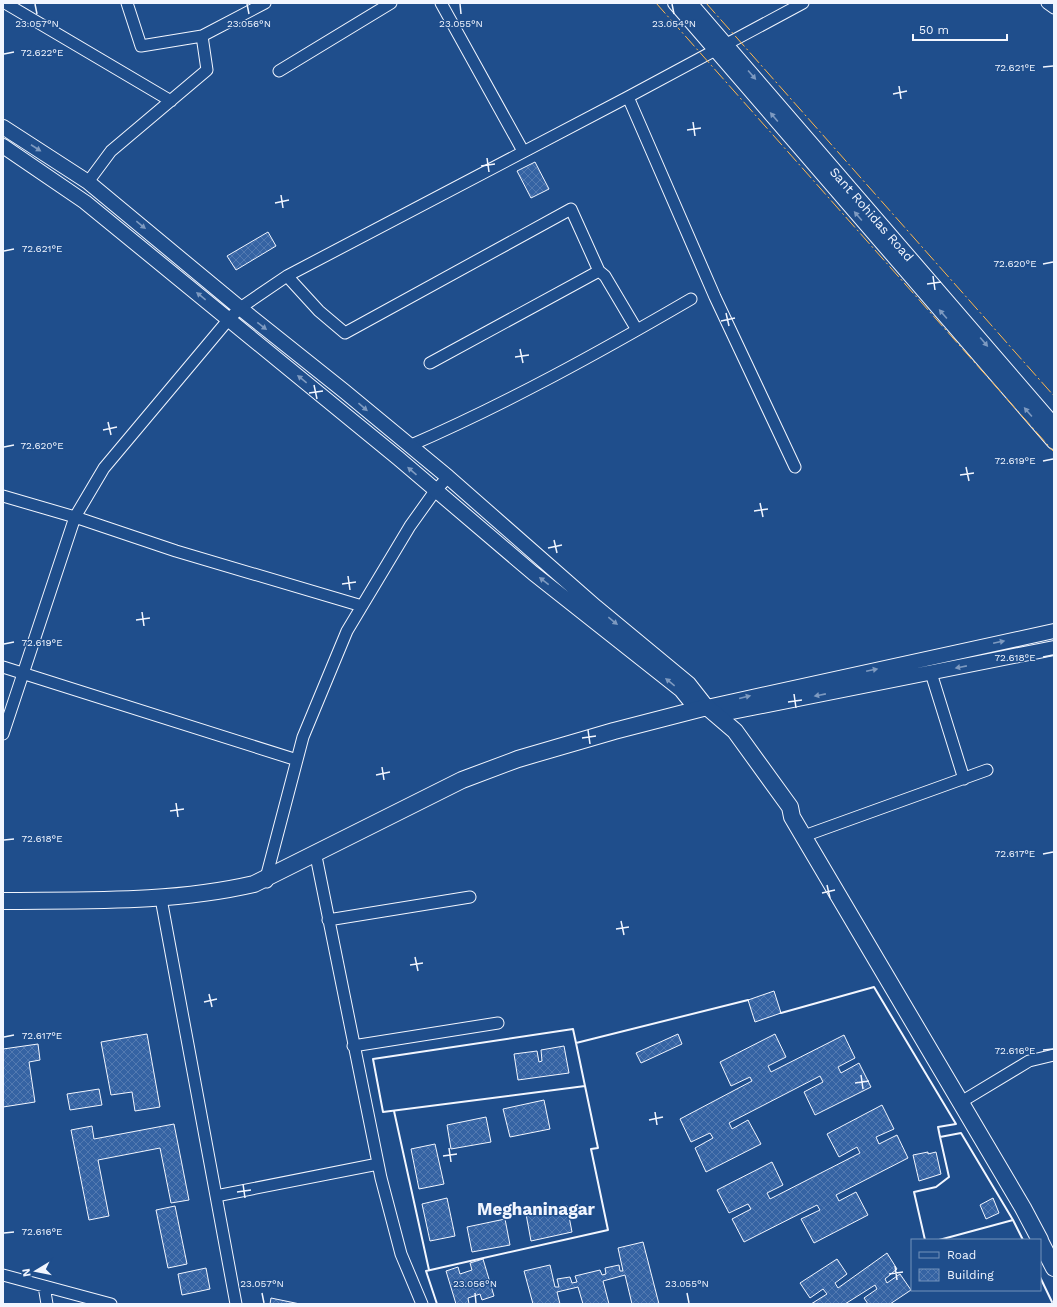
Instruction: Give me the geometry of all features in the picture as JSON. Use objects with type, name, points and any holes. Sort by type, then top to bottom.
[{"type":"main road","points":[[3,901],[178,897],[217,893],[266,882],[317,861],[464,786],[520,766],[707,712]]},
{"type":"main road","points":[[3,907],[162,904],[218,899],[256,890],[266,882],[462,780],[518,759],[614,731],[707,712],[735,731],[790,808],[792,817],[961,1102],[1039,1239]]},
{"type":"main road","points":[[1041,1242],[1054,1268]]},
{"type":"street","points":[[5,3],[171,100]]},
{"type":"street","points":[[127,3],[141,46],[202,36],[265,3]]},
{"type":"street","points":[[279,71],[391,3]]},
{"type":"street","points":[[441,3],[523,151]]},
{"type":"street","points":[[675,3],[720,46],[856,215],[1054,442]]},
{"type":"street","name":"Sant Rohidas Road","points":[[690,3],[720,46],[1054,425]]},
{"type":"street","points":[[3,734],[75,517],[104,468],[229,319],[240,308],[287,276],[628,97],[720,46],[803,3]]},
{"type":"street","points":[[1047,3],[1054,8]]},
{"type":"street","points":[[88,182],[112,151],[207,70],[202,36]]},
{"type":"street","points":[[628,97],[715,297],[795,467]]},
{"type":"street","points":[[3,127],[88,182],[240,308],[344,391],[448,478],[579,600],[689,684],[707,712]]},
{"type":"street","points":[[3,146],[86,202],[533,572],[579,600]]},
{"type":"street","points":[[287,276],[319,311],[345,333],[571,209],[599,271],[605,276],[637,330]]},
{"type":"street","points":[[430,363],[599,271]]},
{"type":"street","points":[[409,446],[465,422],[637,330],[691,298]]},
{"type":"street","points":[[266,882],[303,737],[347,631],[410,526],[435,491],[448,478]]},
{"type":"street","points":[[3,496],[75,517],[176,551],[362,606]]},
{"type":"street","points":[[707,712],[1054,631]]},
{"type":"street","points":[[707,712],[931,673],[1054,648]]},
{"type":"street","points":[[3,667],[297,760]]},
{"type":"street","points":[[931,673],[964,779]]},
{"type":"street","points":[[804,836],[987,770]]},
{"type":"street","points":[[317,861],[378,1164],[401,1254],[422,1304]]},
{"type":"street","points":[[328,920],[470,897]]},
{"type":"street","points":[[162,904],[236,1304]]},
{"type":"street","points":[[354,1046],[498,1023]]},
{"type":"street","points":[[961,1102],[1029,1061],[1054,1055]]},
{"type":"street","points":[[216,1196],[378,1164]]},
{"type":"street","points":[[3,1275],[110,1304]]},
{"type":"street","points":[[44,1286],[47,1304]]},
{"type":"building","points":[[535,162],[549,189],[531,198],[517,171]]},
{"type":"building","points":[[268,232],[276,246],[236,270],[227,256]]},
{"type":"building","points":[[774,991],[781,1013],[755,1022],[748,1000]]},
{"type":"building","points":[[147,1034],[160,1107],[135,1111],[132,1092],[111,1095],[101,1042]]},
{"type":"building","points":[[678,1034],[682,1044],[641,1063],[636,1053]]},
{"type":"building","points":[[775,1034],[786,1057],[768,1066],[771,1072],[844,1035],[855,1058],[838,1067],[841,1073],[859,1063],[871,1087],[815,1115],[804,1092],[823,1082],[820,1076],[729,1123],[732,1129],[748,1120],[761,1144],[706,1172],[695,1148],[713,1138],[710,1133],[691,1142],[680,1119],[752,1081],[750,1077],[731,1086],[720,1062]]},
{"type":"building","points":[[38,1044],[40,1060],[29,1062],[35,1102],[3,1107],[3,1049]]},
{"type":"building","points":[[564,1046],[569,1073],[518,1080],[514,1054],[537,1051],[539,1062],[542,1061],[541,1050]]},
{"type":"building","points":[[99,1089],[102,1105],[70,1110],[67,1094]]},
{"type":"building","points":[[544,1100],[550,1129],[510,1137],[503,1109]]},
{"type":"building","points":[[882,1105],[894,1129],[876,1137],[879,1144],[897,1135],[908,1158],[836,1195],[839,1201],[856,1192],[868,1215],[814,1243],[801,1219],[820,1210],[817,1205],[744,1242],[732,1219],[751,1209],[748,1204],[729,1213],[717,1190],[772,1162],[783,1185],[767,1193],[770,1199],[860,1153],[857,1147],[839,1157],[827,1134]]},
{"type":"building","points":[[486,1117],[491,1142],[451,1149],[447,1125]]},
{"type":"building","points":[[174,1124],[189,1200],[171,1203],[160,1148],[98,1160],[109,1216],[89,1220],[71,1130],[92,1126],[94,1139]]},
{"type":"building","points":[[435,1144],[444,1184],[419,1189],[411,1149]]},
{"type":"building","points":[[928,1152],[928,1154],[936,1152],[941,1174],[919,1181],[913,1155]]},
{"type":"building","points":[[447,1198],[455,1236],[430,1241],[422,1204]]},
{"type":"building","points":[[993,1198],[999,1213],[986,1219],[980,1205]]},
{"type":"building","points":[[175,1206],[187,1264],[168,1268],[156,1210]]},
{"type":"building","points":[[567,1206],[572,1232],[531,1241],[526,1214]]},
{"type":"building","points":[[505,1219],[510,1245],[472,1252],[467,1227]]},
{"type":"building","points":[[643,1242],[659,1304],[632,1304],[625,1275],[603,1281],[609,1304],[583,1304],[578,1287],[557,1292],[560,1304],[533,1304],[524,1271],[550,1265],[555,1287],[559,1287],[557,1279],[570,1277],[572,1283],[577,1282],[575,1276],[600,1270],[602,1275],[606,1274],[605,1268],[619,1265],[620,1271],[623,1271],[618,1248]]},
{"type":"building","points":[[887,1253],[897,1269],[885,1279],[887,1283],[900,1274],[911,1290],[890,1304],[868,1304],[864,1298],[877,1289],[875,1285],[845,1304],[811,1304],[827,1294],[823,1289],[810,1298],[800,1283],[837,1259],[847,1274],[835,1283],[838,1288]]},
{"type":"building","points":[[483,1259],[494,1296],[482,1300],[480,1294],[468,1298],[469,1304],[456,1304],[446,1271],[458,1267],[460,1274],[472,1270],[470,1263]]},
{"type":"building","points":[[206,1268],[210,1289],[182,1295],[178,1274]]},
{"type":"building","points":[[271,1298],[300,1304],[270,1304]]},
{"type":"wall","points":[[781,1013],[874,987],[956,1124],[938,1127],[940,1137]]},
{"type":"wall","points":[[437,1304],[426,1271],[608,1230],[591,1149],[598,1148],[576,1043],[748,1000]]},
{"type":"wall","points":[[576,1043],[573,1029],[373,1059],[383,1112],[585,1086]]},
{"type":"wall","points":[[394,1111],[429,1270]]},
{"type":"wall","points":[[925,1239],[914,1192],[936,1187],[949,1177],[940,1137],[961,1133],[1013,1220],[1022,1239]]},
{"type":"wall","points":[[943,1239],[1013,1220]]},
{"type":"wall","points":[[1041,1279],[1052,1302]]},
{"type":"power","points":[[656,3],[1054,452]]},
{"type":"power","points":[[706,3],[1054,396]]},
{"type":"district","name":"Meghaninagar","points":[[536,1209]]}]
